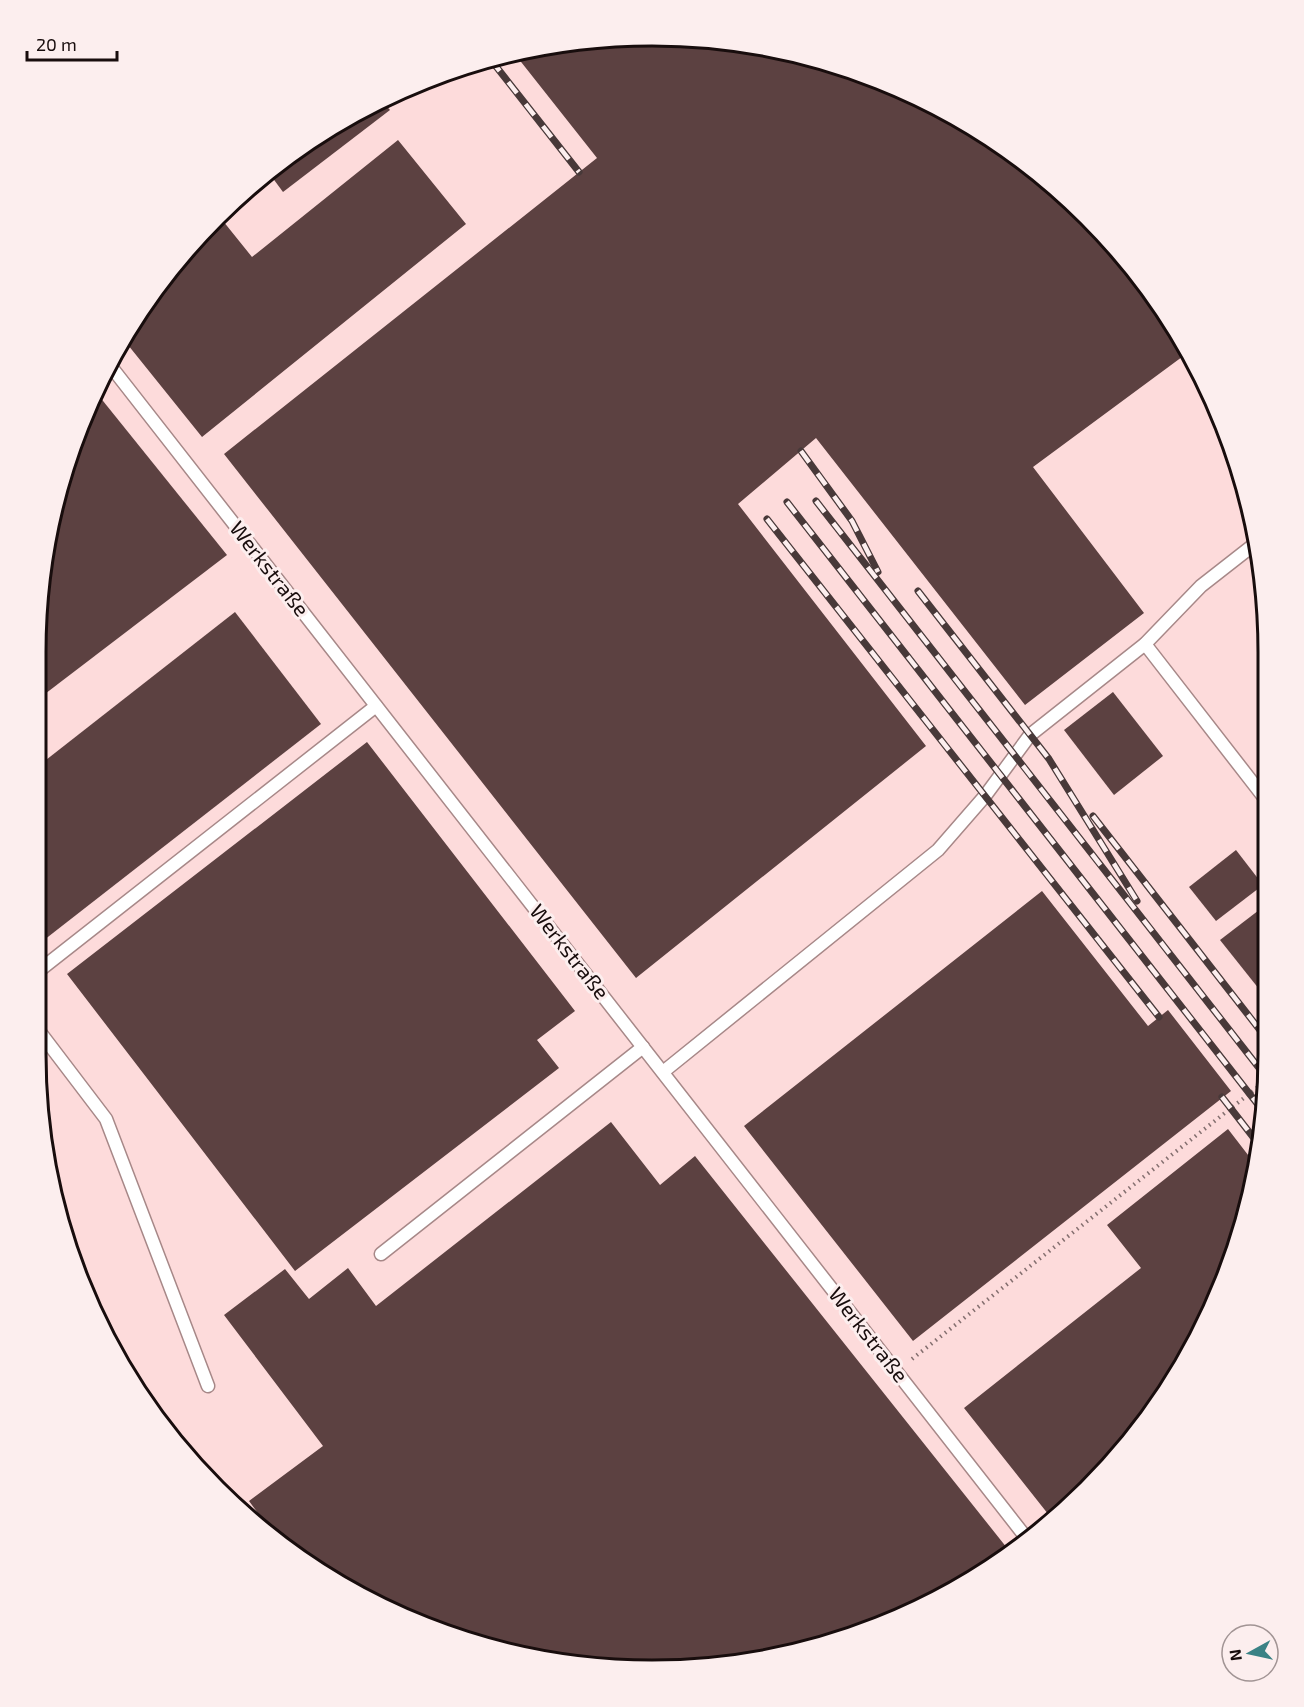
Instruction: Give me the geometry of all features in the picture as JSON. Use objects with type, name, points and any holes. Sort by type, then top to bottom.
[{"type":"lane","name":"Werkstraße","points":[[115,372],[1023,1533]]},
{"type":"lane","points":[[663,1072],[938,850],[985,796],[1030,735],[1145,644],[1201,586],[1248,549]]},
{"type":"lane","points":[[1145,644],[1258,790]]},
{"type":"lane","points":[[46,965],[376,706]]},
{"type":"lane","points":[[46,1040],[106,1119],[208,1386]]},
{"type":"lane","points":[[381,1254],[643,1047]]},
{"type":"path","points":[[897,1371],[1256,1088]]},
{"type":"building","points":[[652,46],[692,48],[770,58],[847,79],[920,109],[955,128],[1021,172],[1051,197],[1080,224],[1132,283],[1181,358],[1033,467],[1144,613],[1025,705],[816,438],[738,504],[926,746],[636,978],[224,454],[597,158],[520,61],[612,48]]},
{"type":"building","points":[[388,107],[390,110],[283,192],[274,180],[283,172],[349,128]]},
{"type":"building","points":[[398,140],[466,224],[202,437],[129,347],[172,283],[225,223],[252,257]]},
{"type":"building","points":[[102,400],[227,555],[46,693],[48,612],[58,534],[79,457]]},
{"type":"building","points":[[235,612],[321,724],[46,938],[46,760]]},
{"type":"building","points":[[1113,692],[1163,756],[1114,795],[1064,730]]},
{"type":"building","points":[[367,742],[575,1011],[537,1040],[559,1068],[295,1271],[67,974]]},
{"type":"building","points":[[1236,850],[1258,879],[1258,889],[1216,921],[1189,887]]},
{"type":"building","points":[[1042,891],[1148,1026],[1168,1010],[1231,1091],[913,1341],[744,1126]]},
{"type":"building","points":[[1258,911],[1258,988],[1220,940]]},
{"type":"building","points":[[611,1122],[660,1185],[695,1156],[1005,1546],[955,1579],[884,1614],[809,1640],[731,1655],[652,1660],[573,1655],[495,1640],[420,1614],[384,1598],[316,1558],[260,1516],[249,1501],[323,1446],[224,1315],[285,1269],[309,1299],[348,1268],[376,1306]]},
{"type":"building","points":[[1228,1129],[1249,1156],[1237,1212],[1225,1250],[1195,1323],[1176,1358],[1132,1424],[1080,1483],[1047,1513],[964,1408],[1141,1268],[1107,1225]]},
{"type":"railway","points":[[496,67],[579,172]]},
{"type":"railway","points":[[801,451],[852,521],[878,572]]},
{"type":"railway","points":[[816,501],[1257,1066]]},
{"type":"railway","points":[[787,502],[1255,1101]]},
{"type":"railway","points":[[767,519],[1159,1017]]},
{"type":"railway","points":[[918,591],[1049,759],[1137,901]]},
{"type":"railway","points":[[1093,816],[1258,1028]]},
{"type":"railway","points":[[1222,1097],[1252,1135]]}]
